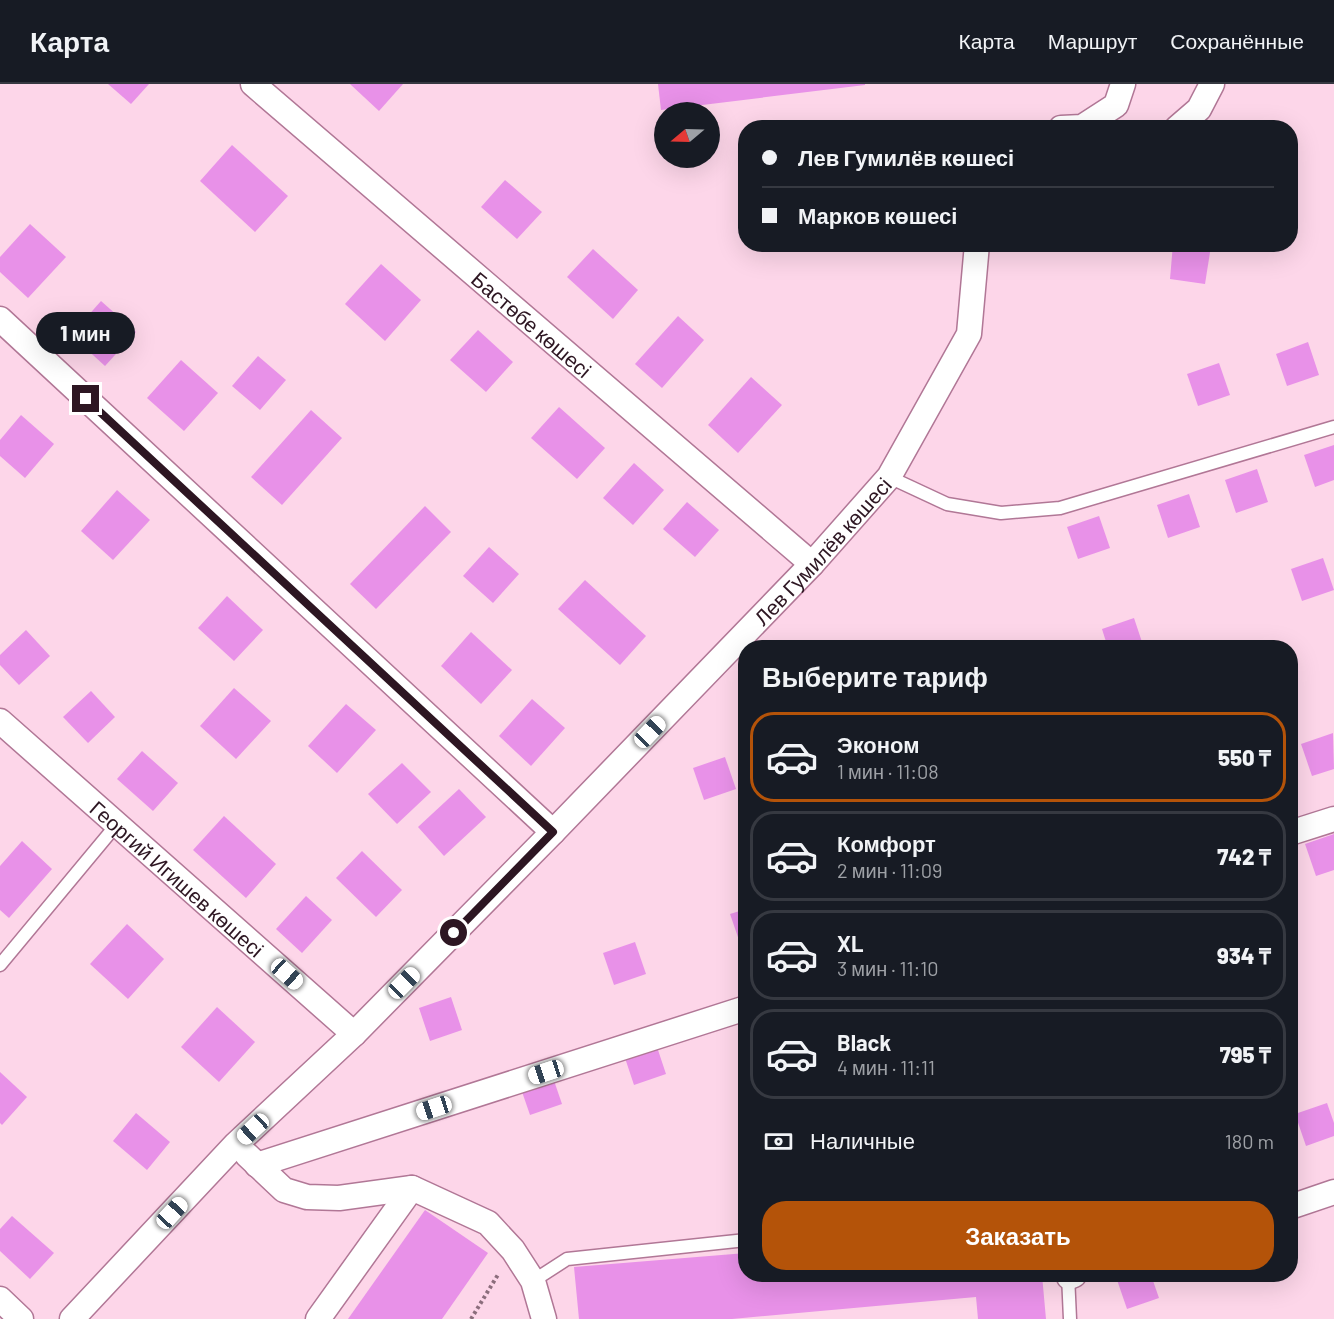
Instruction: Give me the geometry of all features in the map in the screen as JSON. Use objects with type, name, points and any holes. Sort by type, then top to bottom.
[{"type":"street","name":"Бастөбе көшесі","points":[[253,84],[812,564]]},
{"type":"street","points":[[1094,120],[1116,105],[1123,84]]},
{"type":"street","points":[[1186,120],[1198,110],[1212,84]]},
{"type":"street","name":"Лев Гумилёв көшесі","points":[[739,640],[812,564],[889,477],[969,334],[976,252]]},
{"type":"street","points":[[0,319],[553,832]]},
{"type":"street","name":"Лев Гумилёв көшесі","points":[[72,1319],[237,1144],[354,1034],[738,641]]},
{"type":"street","name":"Георгий Игишев көшесі","points":[[0,721],[354,1034]]},
{"type":"street","points":[[1298,830],[1334,819]]},
{"type":"street","points":[[257,1165],[738,1011]]},
{"type":"street","points":[[237,1144],[284,1191],[307,1197],[339,1198],[412,1188],[488,1223],[513,1250],[534,1281],[544,1319]]},
{"type":"street","points":[[318,1319],[412,1188]]},
{"type":"street","points":[[1298,1204],[1334,1191]]},
{"type":"street","points":[[0,1299],[21,1319]]},
{"type":"lane","points":[[889,477],[947,504],[1001,513],[1060,508],[1334,427]]},
{"type":"lane","points":[[0,964],[118,823]]},
{"type":"lane","points":[[534,1281],[567,1259],[738,1241]]},
{"type":"lane","points":[[1070,1282],[1070,1319]]},
{"type":"path","points":[[471,1319],[513,1250]]},
{"type":"building","points":[[108,84],[149,84],[131,104]]},
{"type":"building","points":[[350,84],[403,84],[379,111]]},
{"type":"building","points":[[658,84],[865,84],[720,103],[660,102]]},
{"type":"building","points":[[232,145],[288,196],[255,232],[200,181]]},
{"type":"building","points":[[505,180],[542,212],[517,239],[481,207]]},
{"type":"building","points":[[30,224],[66,257],[28,298],[0,272],[0,257]]},
{"type":"building","points":[[593,249],[638,290],[613,319],[567,277]]},
{"type":"building","points":[[1172,252],[1210,252],[1205,284],[1170,279]]},
{"type":"building","points":[[381,264],[421,300],[385,341],[345,304]]},
{"type":"building","points":[[101,301],[136,332],[105,366],[71,335]]},
{"type":"building","points":[[678,316],[704,340],[662,388],[635,364]]},
{"type":"building","points":[[478,330],[513,362],[486,392],[450,360]]},
{"type":"building","points":[[1308,342],[1319,375],[1287,386],[1276,354]]},
{"type":"building","points":[[258,356],[286,380],[260,410],[232,386]]},
{"type":"building","points":[[181,360],[218,393],[184,431],[147,398]]},
{"type":"building","points":[[1219,363],[1230,395],[1198,406],[1187,374]]},
{"type":"building","points":[[751,377],[782,405],[738,453],[708,425]]},
{"type":"building","points":[[559,407],[605,448],[577,479],[531,438]]},
{"type":"building","points":[[311,410],[342,438],[282,505],[251,477]]},
{"type":"building","points":[[21,415],[54,444],[25,478],[0,456],[0,440]]},
{"type":"building","points":[[1334,445],[1334,480],[1315,487],[1304,455]]},
{"type":"building","points":[[634,463],[664,490],[633,525],[603,498]]},
{"type":"building","points":[[1257,469],[1268,502],[1236,513],[1225,480]]},
{"type":"building","points":[[117,490],[150,520],[113,560],[81,531]]},
{"type":"building","points":[[1189,494],[1200,527],[1168,538],[1157,505]]},
{"type":"building","points":[[687,502],[719,530],[695,557],[663,529]]},
{"type":"building","points":[[425,506],[451,532],[376,609],[350,584]]},
{"type":"building","points":[[1099,516],[1110,548],[1078,559],[1067,527]]},
{"type":"building","points":[[489,547],[519,574],[493,603],[463,576]]},
{"type":"building","points":[[1323,558],[1334,590],[1302,601],[1291,569]]},
{"type":"building","points":[[585,580],[646,636],[620,665],[558,609]]},
{"type":"building","points":[[227,596],[263,630],[234,661],[198,628]]},
{"type":"building","points":[[1134,618],[1141,640],[1105,640],[1102,629]]},
{"type":"building","points":[[26,630],[50,656],[19,685],[0,665],[0,655]]},
{"type":"building","points":[[471,632],[512,670],[481,704],[441,666]]},
{"type":"building","points":[[234,688],[271,721],[236,759],[200,726]]},
{"type":"building","points":[[91,691],[115,717],[88,743],[63,717]]},
{"type":"building","points":[[532,699],[565,728],[531,766],[499,736]]},
{"type":"building","points":[[346,704],[376,730],[337,773],[308,746]]},
{"type":"building","points":[[1333,733],[1334,769],[1312,776],[1301,744]]},
{"type":"building","points":[[142,751],[178,783],[153,811],[117,779]]},
{"type":"building","points":[[725,757],[736,789],[704,800],[693,768]]},
{"type":"building","points":[[402,763],[431,792],[397,824],[368,794]]},
{"type":"building","points":[[459,789],[486,817],[444,856],[418,827]]},
{"type":"building","points":[[224,816],[276,864],[246,898],[193,850]]},
{"type":"building","points":[[1334,834],[1334,870],[1316,876],[1305,844]]},
{"type":"building","points":[[22,841],[52,869],[9,918],[0,910],[0,866]]},
{"type":"building","points":[[362,851],[402,890],[376,917],[336,878]]},
{"type":"building","points":[[306,896],[332,920],[302,953],[276,929]]},
{"type":"building","points":[[738,912],[738,937],[730,914]]},
{"type":"building","points":[[127,924],[164,959],[128,999],[90,964]]},
{"type":"building","points":[[635,942],[646,974],[614,985],[603,953]]},
{"type":"building","points":[[451,997],[462,1030],[430,1041],[419,1008]]},
{"type":"building","points":[[217,1007],[255,1042],[219,1082],[181,1047]]},
{"type":"building","points":[[655,1041],[666,1074],[634,1085],[623,1052]]},
{"type":"building","points":[[0,1072],[27,1097],[2,1125],[0,1123]]},
{"type":"building","points":[[551,1072],[562,1104],[530,1115],[519,1083]]},
{"type":"building","points":[[1327,1103],[1334,1123],[1334,1136],[1306,1146],[1298,1123],[1298,1113]]},
{"type":"building","points":[[136,1113],[170,1142],[147,1170],[113,1141]]},
{"type":"building","points":[[425,1210],[488,1253],[442,1319],[348,1319]]},
{"type":"building","points":[[12,1216],[54,1253],[30,1279],[0,1251],[0,1229]]},
{"type":"building","points":[[738,1254],[738,1282],[1043,1282],[1046,1319],[978,1319],[976,1297],[732,1319],[579,1319],[574,1267]]},
{"type":"building","points":[[1118,1282],[1153,1282],[1159,1298],[1127,1309]]},
{"type":"route","points":[[86,399],[553,832],[454,933]]}]
